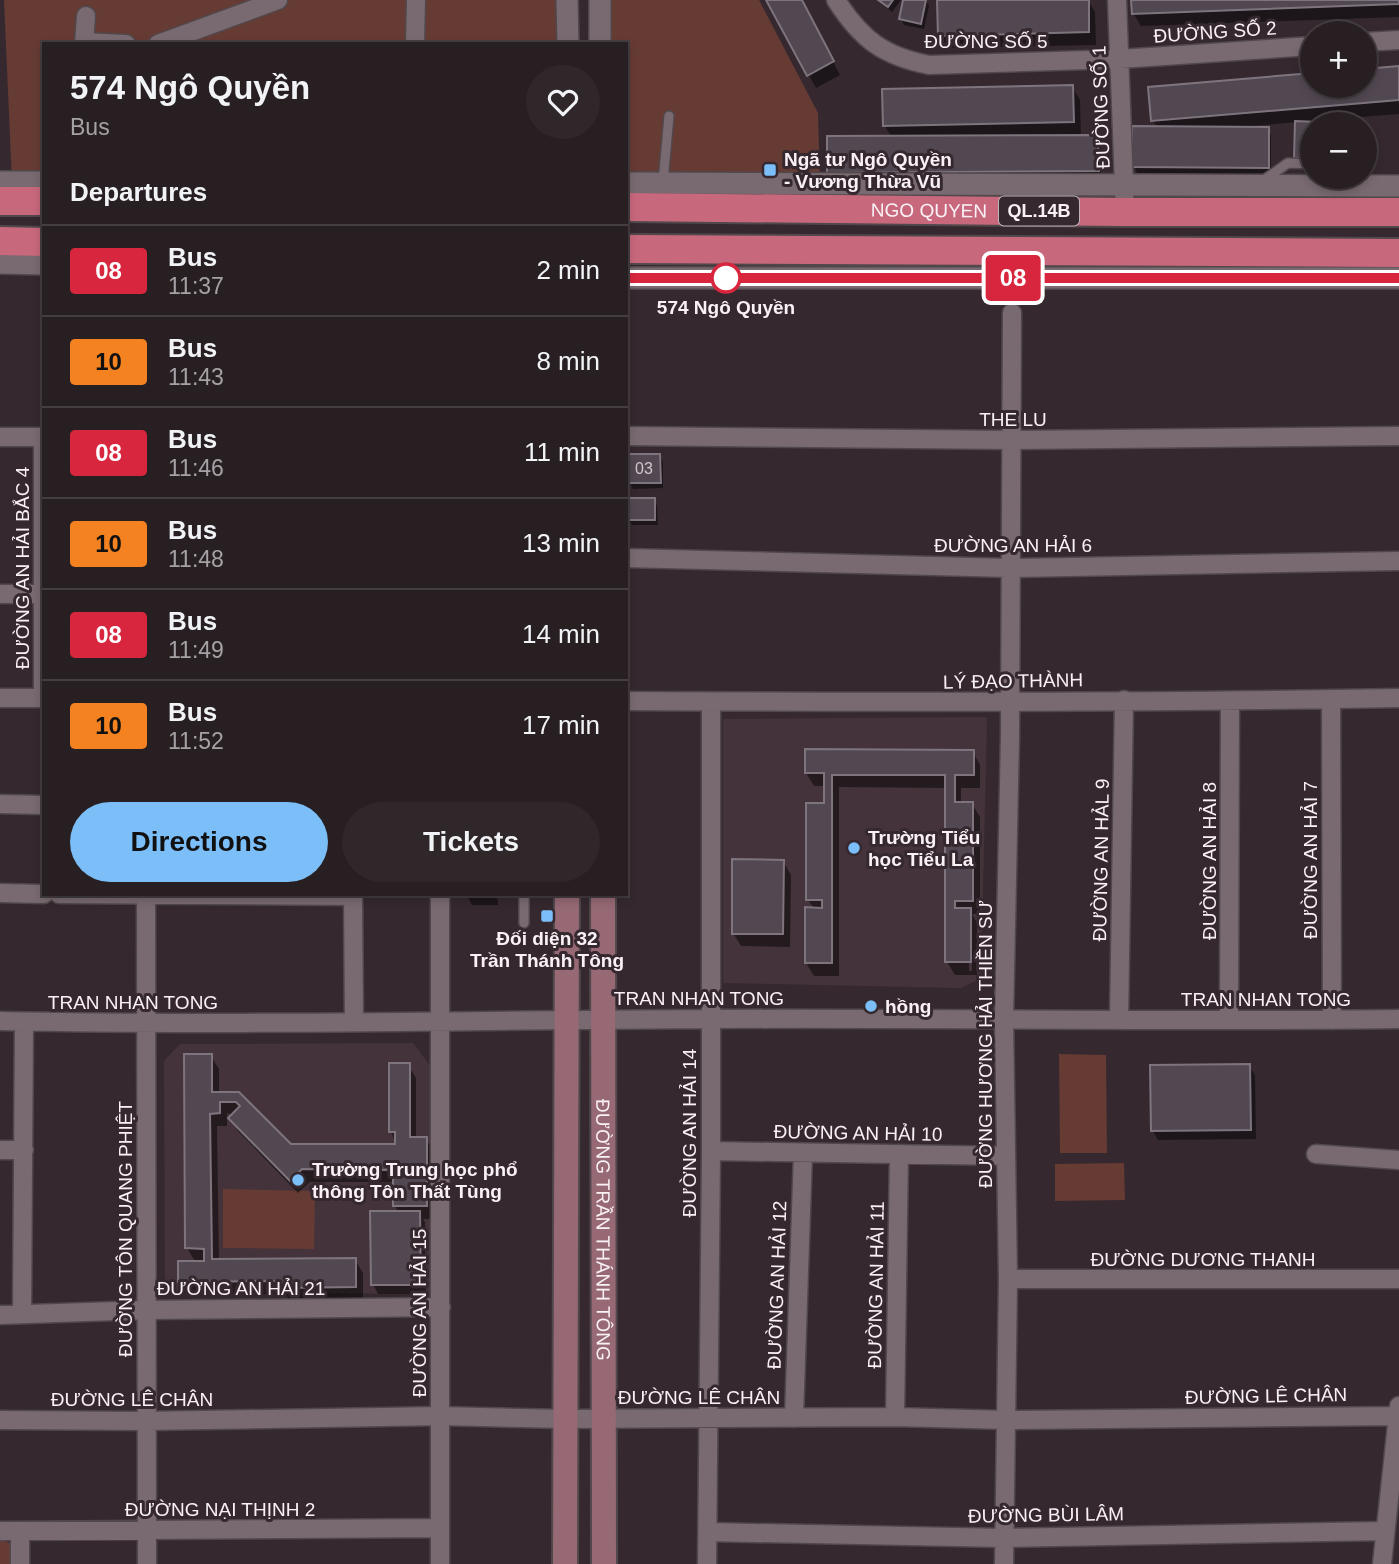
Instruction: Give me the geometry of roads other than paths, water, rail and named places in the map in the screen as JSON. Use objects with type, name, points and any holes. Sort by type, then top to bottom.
[{"type":"highway","name":"NGO QUYEN","points":[[628,207],[1325,192],[1399,212]]},
{"type":"highway","points":[[0,201],[42,201]]},
{"type":"highway","points":[[0,241],[42,242]]},
{"type":"highway","name":"NGO QUYEN","points":[[628,249],[1399,253]]},
{"type":"main road","name":"ĐƯỜNG TRẦN THÁNH TÔNG","points":[[565,1564],[567,896]]},
{"type":"main road","name":"ĐƯỜNG TRẦN THÁNH TÔNG","points":[[603,896],[604,1564]]},
{"type":"street","points":[[163,42],[278,0]]},
{"type":"street","points":[[415,42],[416,0]]},
{"type":"street","points":[[567,0],[568,42]]},
{"type":"street","points":[[600,0],[600,42]]},
{"type":"street","name":"ĐƯỜNG SỐ 5","points":[[836,0],[867,40],[907,61],[946,66],[1120,60]]},
{"type":"street","name":"ĐƯỜNG SỐ 1","points":[[1117,0],[1125,198]]},
{"type":"street","points":[[84,42],[86,16]]},
{"type":"street","points":[[1377,42],[1399,40]]},
{"type":"street","name":"ĐƯỜNG SỐ 2","points":[[1120,60],[1300,47]]},
{"type":"street","points":[[0,182],[42,182]]},
{"type":"street","points":[[628,183],[1125,198],[1256,186],[1325,192]]},
{"type":"street","points":[[1377,183],[1399,186]]},
{"type":"street","points":[[0,263],[42,264]]},
{"type":"street","points":[[628,278],[1399,278]]},
{"type":"street","name":"ĐƯỜNG HƯƠNG HẢI THIỀN SƯ","points":[[1004,1564],[1008,1279],[1004,1156],[1004,1019],[1010,703],[1012,313]]},
{"type":"street","name":"THE LU","points":[[628,436],[1010,440],[1399,436]]},
{"type":"street","points":[[0,437],[42,437]]},
{"type":"street","name":"ĐƯỜNG AN HẢI 6","points":[[628,558],[1010,568],[1399,561]]},
{"type":"street","points":[[0,594],[42,594]]},
{"type":"street","points":[[0,698],[42,698]]},
{"type":"street","name":"LÝ ĐẠO THÀNH","points":[[628,701],[1010,703],[1399,698]]},
{"type":"street","name":"ĐƯỜNG AN HẢI 7","points":[[1331,699],[1332,1020]]},
{"type":"street","name":"ĐƯỜNG AN HẢL 9","points":[[1119,1020],[1124,700]]},
{"type":"street","name":"ĐƯỜNG AN HẢI 8","points":[[1229,1020],[1230,702]]},
{"type":"street","name":"ĐƯỜNG AN HẢI 14","points":[[707,1564],[711,703]]},
{"type":"street","points":[[0,804],[42,805]]},
{"type":"street","points":[[0,893],[42,894]]},
{"type":"street","name":"ĐƯỜNG TÔN QUANG PHIỆT","points":[[146,896],[147,1564]]},
{"type":"street","points":[[353,896],[354,1022]]},
{"type":"street","name":"ĐƯỜNG AN HẢI 15","points":[[440,896],[440,1564]]},
{"type":"street","name":"TRAN NHAN TONG","points":[[0,1021],[147,1024],[710,1019],[1399,1019]]},
{"type":"street","points":[[22,1314],[24,1022]]},
{"type":"street","points":[[0,1150],[24,1150]]},
{"type":"street","name":"ĐƯỜNG AN HẢI 10","points":[[711,1151],[1004,1156]]},
{"type":"street","name":"ĐƯỜNG AN HẢI 12","points":[[794,1418],[803,1153]]},
{"type":"street","name":"ĐƯỜNG AN HẢI 11","points":[[895,1417],[899,1154]]},
{"type":"street","points":[[1317,1154],[1399,1160]]},
{"type":"street","name":"ĐƯỜNG DƯƠNG THANH","points":[[1008,1279],[1399,1279]]},
{"type":"street","name":"ĐƯỜNG AN HẢI 21","points":[[0,1315],[145,1310],[441,1307]]},
{"type":"street","points":[[1381,1564],[1398,1411]]},
{"type":"street","name":"ĐƯỜNG LÊ CHÂN","points":[[0,1420],[145,1421],[441,1416],[564,1419],[895,1417],[1006,1420],[1398,1411]]},
{"type":"street","name":"ĐƯỜNG NẠI THỊNH 2","points":[[0,1531],[440,1528]]},
{"type":"street","points":[[20,1531],[20,1564]]},
{"type":"street","name":"ĐƯỜNG BÙI LÂM","points":[[708,1532],[1004,1538],[1385,1531]]},
{"type":"lane","points":[[663,183],[668,116]]},
{"type":"lane","points":[[1256,186],[1288,163],[1300,164]]},
{"type":"lane","points":[[524,896],[524,923]]},
{"type":"place","name":"Ngã tư Ngô Quyền - Vương Thừa Vũ","points":[[770,170]]},
{"type":"place","name":"574 Ngô Quyền","points":[[726,278]]},
{"type":"place","name":"Trường Tiểu học Tiểu La","points":[[854,848]]},
{"type":"place","name":"Đối diện 32 Trần Thánh Tông","points":[[547,916]]},
{"type":"place","name":"hồng","points":[[871,1006]]},
{"type":"place","name":"Trường Trung học phổ thông Tôn Thất Tùng","points":[[298,1180]]}]
